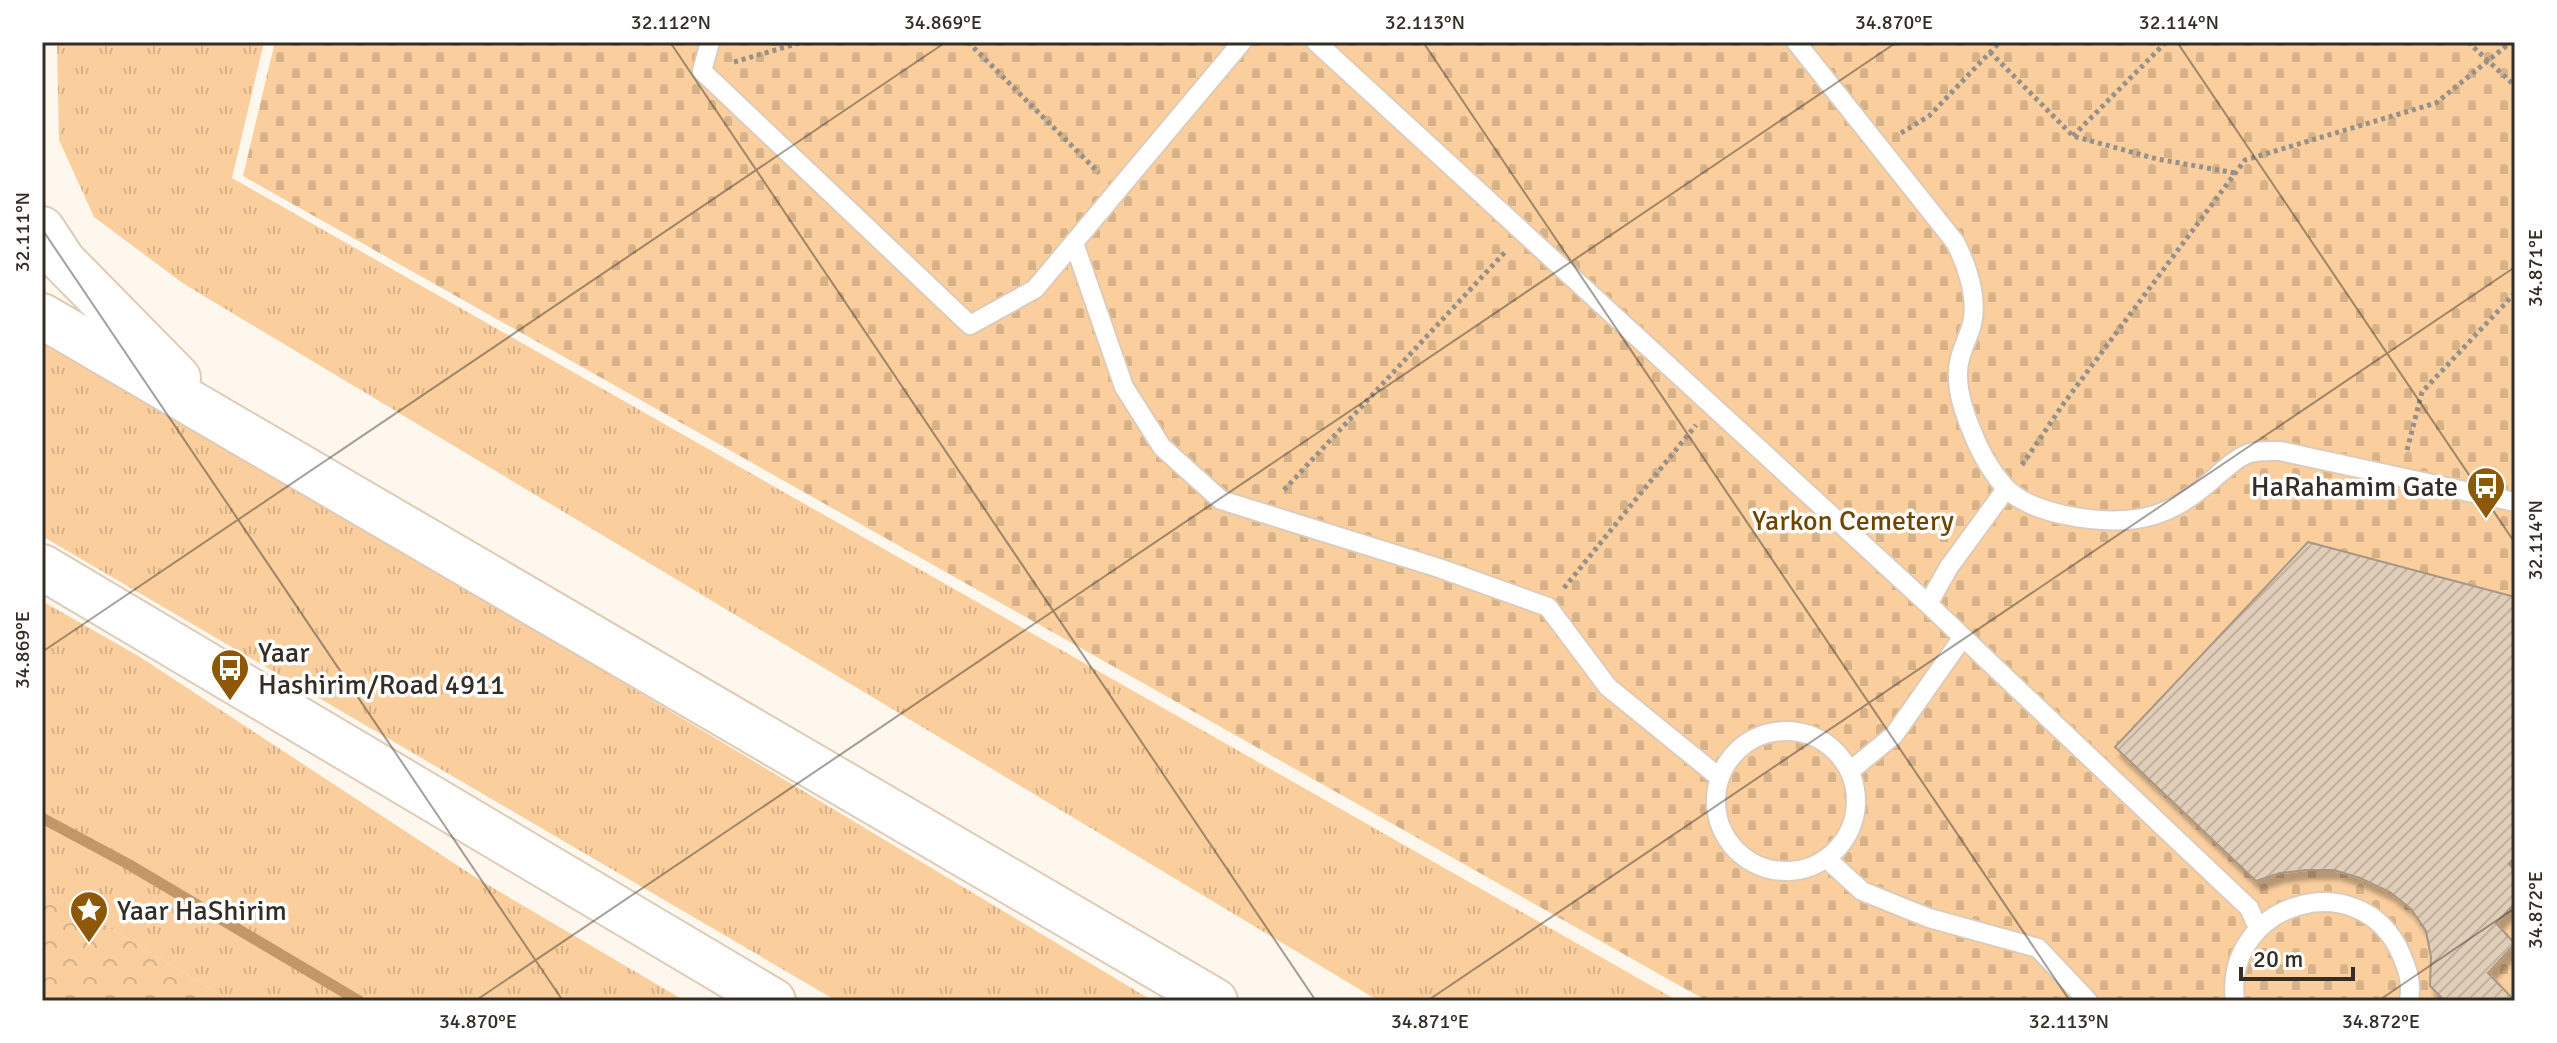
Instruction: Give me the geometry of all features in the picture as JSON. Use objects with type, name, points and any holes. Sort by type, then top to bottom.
[{"type":"main road","points":[[42,229],[63,261],[178,378],[257,442]]},
{"type":"main road","points":[[42,316],[1215,1001]]},
{"type":"main road","points":[[42,567],[773,1001]]},
{"type":"main road","points":[[42,584],[119,611]]},
{"type":"lane","points":[[710,42],[702,71],[970,325],[1035,289],[1242,42]]},
{"type":"lane","points":[[1316,42],[1928,604],[2249,908],[2258,928]]},
{"type":"lane","points":[[1796,42],[1955,242],[1965,261],[1973,301],[1972,322],[1959,358],[1962,406],[1981,455],[2006,489],[2047,512],[2093,519],[2136,519],[2171,510],[2237,459],[2253,452],[2280,451],[2515,502]]},
{"type":"lane","points":[[1074,243],[1124,387],[1162,447],[1221,500],[1439,568],[1548,607],[1608,687],[1720,778]]},
{"type":"lane","points":[[1928,604],[1949,567],[2006,489]]},
{"type":"lane","points":[[1850,771],[1894,735],[1963,637]]},
{"type":"lane","points":[[1782,730],[1815,737],[1836,751],[1850,771],[1856,795],[1855,819],[1845,841],[1827,859],[1798,871],[1763,868],[1744,857],[1726,837],[1717,814],[1720,778],[1732,755],[1748,742],[1782,730]]},
{"type":"lane","points":[[1827,859],[1862,891],[1929,918],[2038,948],[2088,1001]]},
{"type":"lane","points":[[2235,1001],[2233,985],[2240,953],[2258,928],[2284,909],[2329,901],[2359,910],[2375,919],[2396,942],[2408,970],[2409,1001]]},
{"type":"path","points":[[702,71],[803,42]]},
{"type":"path","points":[[968,42],[1117,190]]},
{"type":"path","points":[[1878,146],[1929,116],[2000,42]]},
{"type":"path","points":[[2073,136],[2166,42]]},
{"type":"path","points":[[2468,42],[2515,86]]},
{"type":"path","points":[[2006,489],[2064,403],[2245,160],[2436,103],[2511,42]]},
{"type":"path","points":[[1990,52],[2073,136],[2157,159],[2235,173]]},
{"type":"path","points":[[1262,513],[1523,233]]},
{"type":"path","points":[[2400,479],[2422,392],[2515,293]]},
{"type":"path","points":[[1548,607],[1712,405]]},
{"type":"green space","points":[[57,42],[264,42],[232,178],[1678,1001],[1379,1001],[184,284],[94,217],[59,140]]},
{"type":"green space","name":"Yarkon Cemetery","points":[[275,42],[2515,42],[2515,1001],[1707,1001],[243,176]]},
{"type":"green space","points":[[42,334],[1153,1001],[837,1001],[42,536]]},
{"type":"green space","points":[[42,601],[140,657],[478,879],[685,1001],[231,1001],[42,887]]},
{"type":"green space","name":"Yaar HaShirim","points":[[42,887],[231,1001],[42,1001]]},
{"type":"building","points":[[2308,542],[2515,597],[2515,857],[2509,864],[2515,870],[2515,903],[2496,923],[2515,944],[2488,973],[2515,1001],[2445,1001],[2430,986],[2431,957],[2426,931],[2411,909],[2390,892],[2360,878],[2334,870],[2307,870],[2280,873],[2256,881],[2115,747]]},
{"type":"waterway","points":[[42,818],[128,864],[359,1001]]},
{"type":"place","name":"HaRahamim Gate","points":[[2486,520]]},
{"type":"place","name":"Yaar Hashirim/Road 4911","points":[[230,702]]},
{"type":"place","name":"Yaar HaShirim","points":[[89,944]]}]
